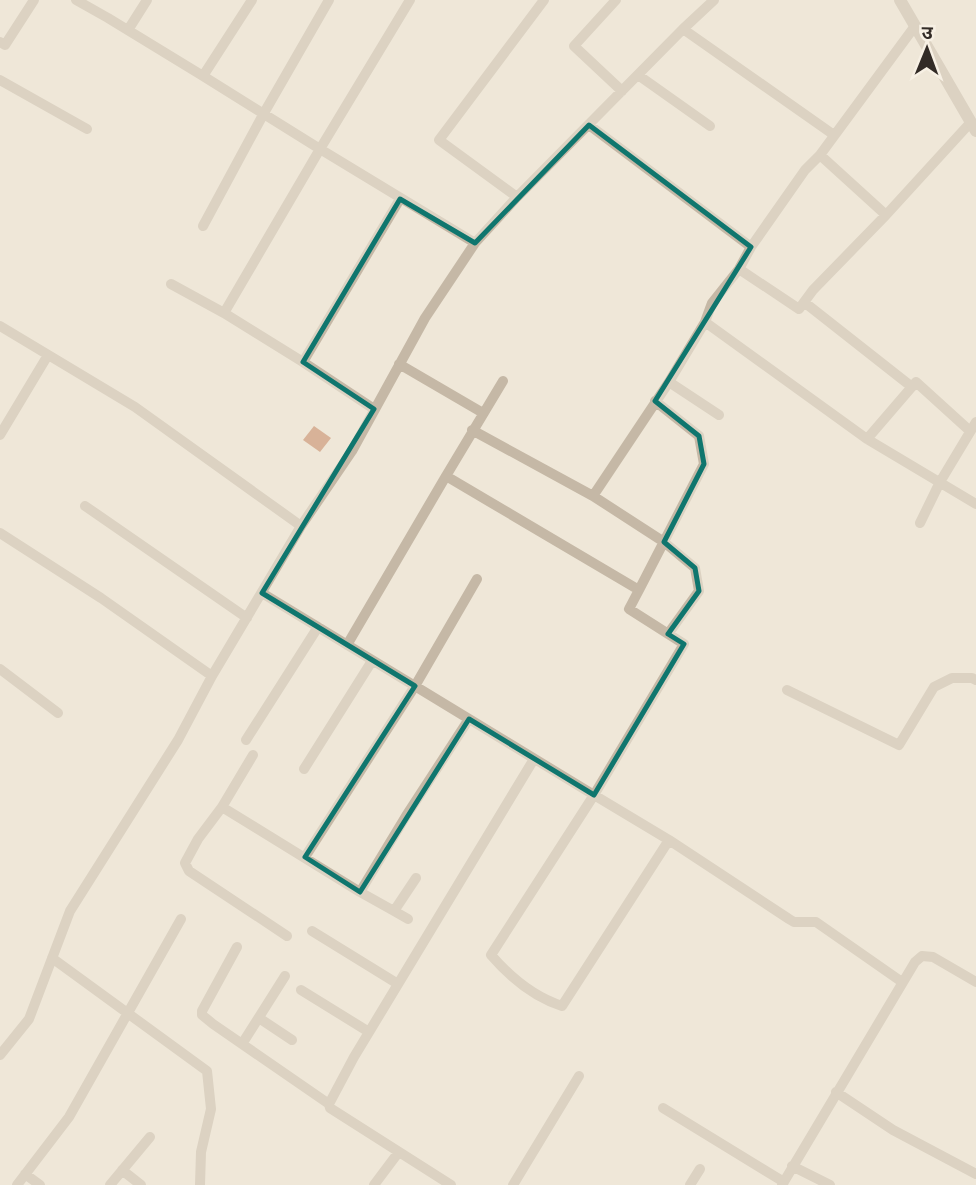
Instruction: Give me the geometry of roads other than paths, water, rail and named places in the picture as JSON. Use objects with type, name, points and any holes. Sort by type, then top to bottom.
[{"type":"street","points":[[2,47],[34,0]]},
{"type":"street","points":[[76,0],[475,243]]},
{"type":"street","points":[[128,30],[147,0]]},
{"type":"street","points":[[203,76],[251,0]]},
{"type":"street","points":[[203,226],[264,113],[330,0]]},
{"type":"street","points":[[224,313],[410,0]]},
{"type":"street","points":[[616,0],[574,46],[622,91]]},
{"type":"street","points":[[0,1055],[29,1019],[70,911],[178,740],[212,676],[301,526],[352,452],[425,318],[475,243],[517,197],[713,0]]},
{"type":"street","points":[[739,269],[799,309],[843,258],[973,127],[900,0]]},
{"type":"street","points":[[517,197],[439,140],[541,1]]},
{"type":"street","points":[[593,496],[705,322],[712,303],[739,269],[751,247],[805,170],[820,155],[915,26]]},
{"type":"street","points":[[683,29],[834,135]]},
{"type":"street","points":[[638,75],[710,126]]},
{"type":"street","points":[[0,80],[87,129]]},
{"type":"street","points":[[589,125],[751,247]]},
{"type":"street","points":[[820,155],[886,215]]},
{"type":"street","points":[[303,362],[400,199]]},
{"type":"street","points":[[171,284],[224,313],[374,409]]},
{"type":"street","points":[[804,302],[912,387]]},
{"type":"street","points":[[705,322],[867,439],[976,503]]},
{"type":"street","points":[[0,326],[135,407],[301,526]]},
{"type":"street","points":[[0,435],[48,355]]},
{"type":"street","points":[[399,364],[483,413]]},
{"type":"street","points":[[347,645],[503,381]]},
{"type":"street","points":[[668,382],[719,415]]},
{"type":"street","points":[[867,439],[916,382],[973,426],[940,482],[920,523]]},
{"type":"street","points":[[655,401],[699,436],[704,464],[629,609],[684,644],[594,795],[491,955],[506,972],[547,1001],[562,1006],[670,840]]},
{"type":"street","points":[[472,430],[593,496],[664,542],[695,568],[699,591],[668,634]]},
{"type":"street","points":[[446,476],[639,590]]},
{"type":"street","points":[[85,506],[247,618]]},
{"type":"street","points":[[0,533],[101,598],[212,676]]},
{"type":"street","points":[[305,857],[415,686],[477,579]]},
{"type":"street","points":[[262,593],[670,840],[794,922],[816,922],[902,982]]},
{"type":"street","points":[[246,740],[318,627]]},
{"type":"street","points":[[304,769],[372,661]]},
{"type":"street","points":[[0,668],[58,713]]},
{"type":"street","points":[[788,690],[899,745],[934,687],[952,678],[976,680]]},
{"type":"street","points":[[360,892],[469,719]]},
{"type":"street","points":[[253,755],[185,863],[189,871],[288,936]]},
{"type":"street","points":[[329,1104],[369,1032],[534,760]]},
{"type":"street","points":[[222,807],[408,919]]},
{"type":"street","points":[[394,911],[416,878]]},
{"type":"street","points":[[17,1185],[69,1117],[181,919]]},
{"type":"street","points":[[312,931],[398,984]]},
{"type":"street","points":[[237,947],[202,1015],[329,1104],[330,1108],[451,1185]]},
{"type":"street","points":[[663,1108],[783,1183],[915,962],[922,956],[933,957],[976,982]]},
{"type":"street","points":[[52,958],[207,1071],[211,1109],[201,1152],[200,1185]]},
{"type":"street","points":[[242,1044],[285,976]]},
{"type":"street","points":[[300,990],[369,1032]]},
{"type":"street","points":[[259,1018],[292,1040]]},
{"type":"street","points":[[513,1185],[579,1076]]},
{"type":"street","points":[[836,1092],[894,1130],[976,1174]]},
{"type":"street","points":[[110,1185],[150,1137]]},
{"type":"street","points":[[374,1185],[398,1153]]},
{"type":"street","points":[[792,1166],[830,1185]]},
{"type":"street","points":[[690,1185],[700,1169]]},
{"type":"street","points":[[122,1170],[141,1185]]},
{"type":"street","points":[[25,1174],[40,1185]]}]
